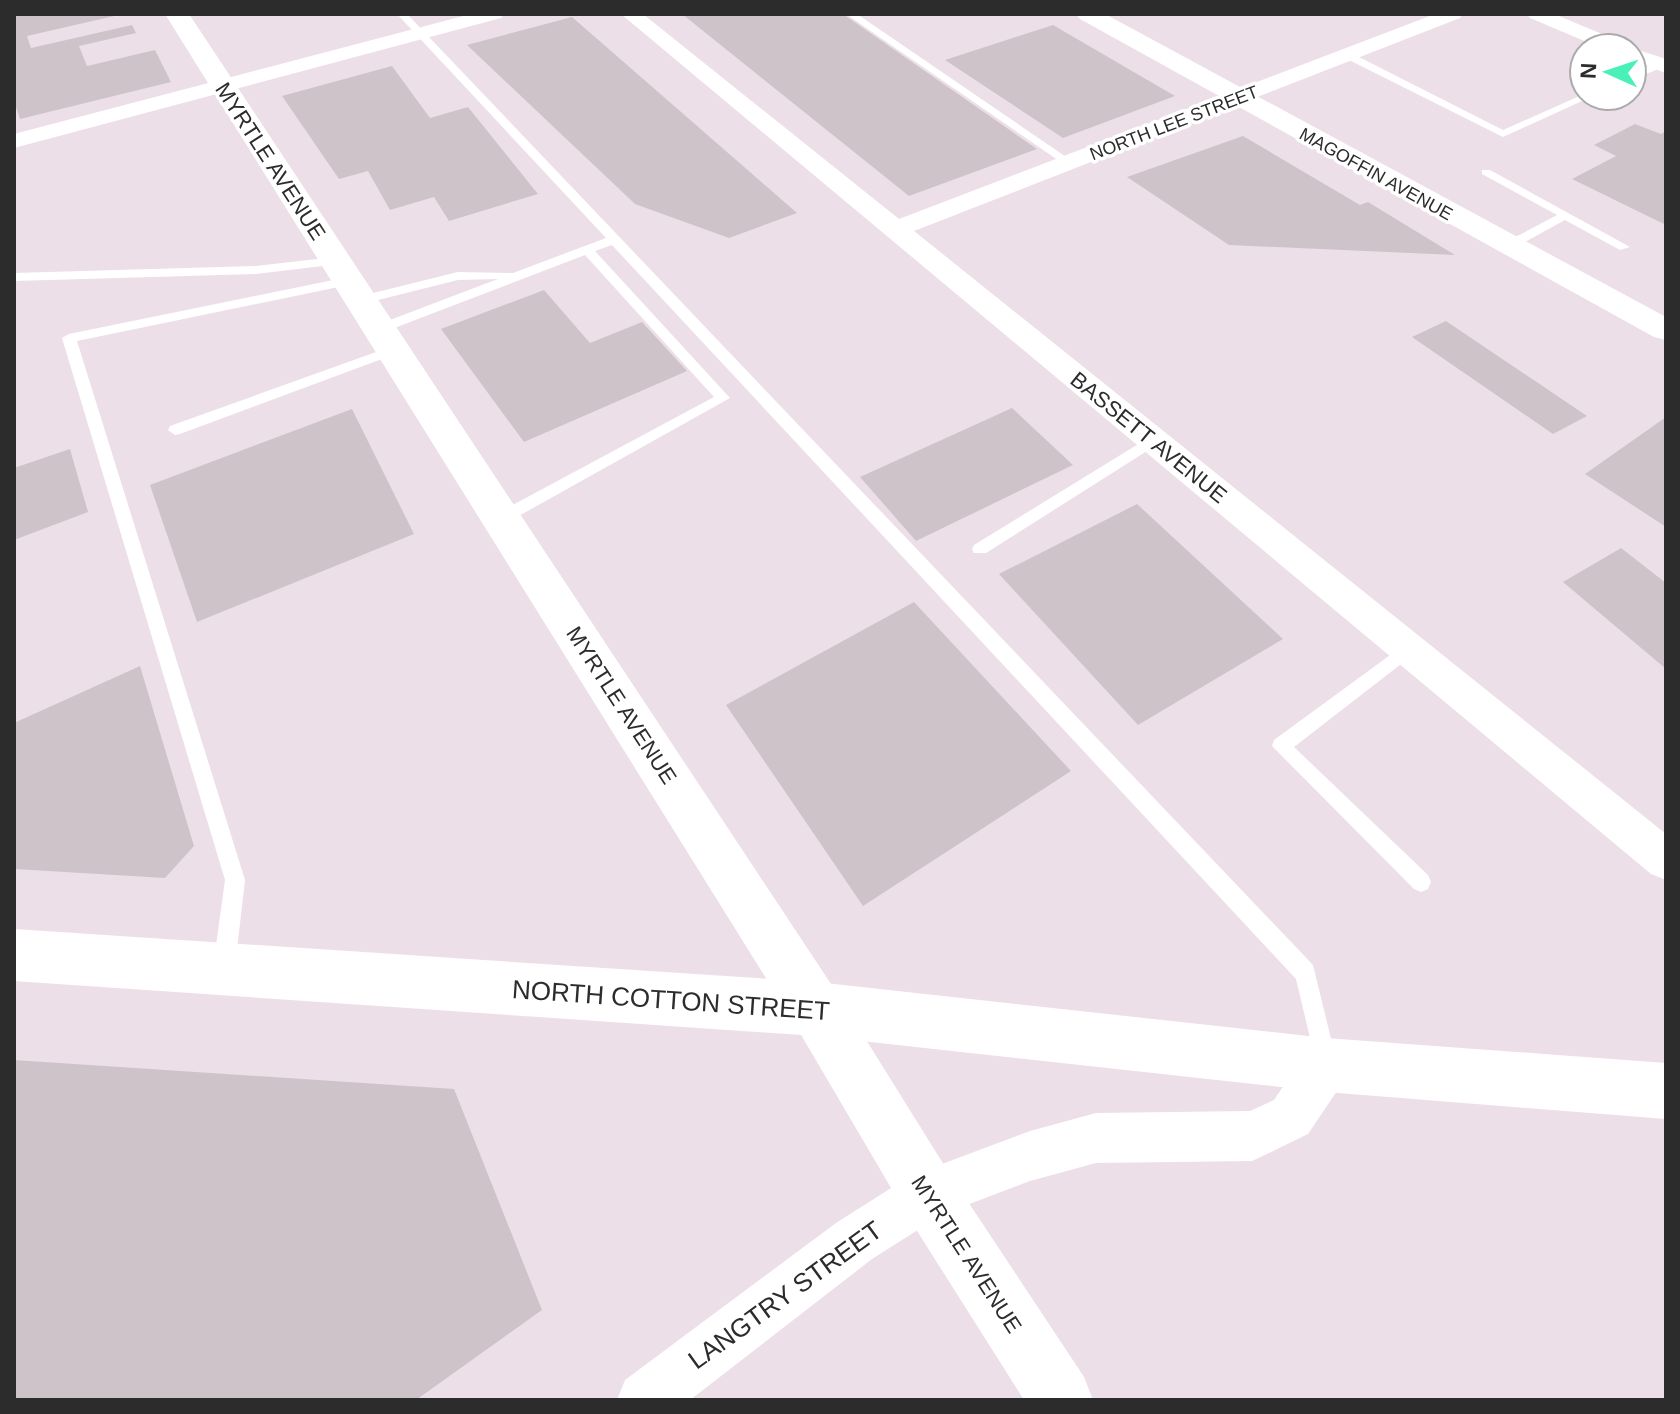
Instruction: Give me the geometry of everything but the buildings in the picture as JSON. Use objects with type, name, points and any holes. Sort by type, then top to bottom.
[{"type":"street","name":"MYRTLE AVENUE","points":[[177,14],[816,1009],[928,1194],[1061,1400]]},
{"type":"street","points":[[14,141],[494,14]]},
{"type":"street","name":"BASSETT AVENUE","points":[[631,14],[1666,860]]},
{"type":"street","name":"MAGOFFIN AVENUE","points":[[1088,14],[1666,330]]},
{"type":"street","name":"NORTH LEE STREET","points":[[895,229],[1453,14]]},
{"type":"street","points":[[1537,14],[1580,32]]},
{"type":"street","name":"NORTH COTTON STREET","points":[[14,955],[816,1009],[1326,1065],[1666,1091]]},
{"type":"street","points":[[928,1194],[1030,1156],[1096,1138],[1252,1136],[1291,1117],[1326,1065]]},
{"type":"street","name":"LANGTRY STREET","points":[[645,1400],[854,1241],[928,1194]]},
{"type":"lane","points":[[402,14],[1305,973],[1326,1065]]},
{"type":"lane","points":[[851,14],[1069,163]]},
{"type":"lane","points":[[1347,55],[1503,134],[1568,105]]},
{"type":"lane","points":[[1486,172],[1624,247]]},
{"type":"lane","points":[[1508,246],[1564,216]]},
{"type":"lane","points":[[224,969],[235,880],[69,338],[363,304],[521,275],[615,239]]},
{"type":"lane","points":[[502,518],[723,398],[586,249]]},
{"type":"lane","points":[[14,277],[256,270],[363,304]]},
{"type":"lane","points":[[175,430],[363,304],[458,276],[521,275]]},
{"type":"lane","points":[[980,549],[1153,440]]},
{"type":"lane","points":[[1408,649],[1281,746],[1421,882]]}]
